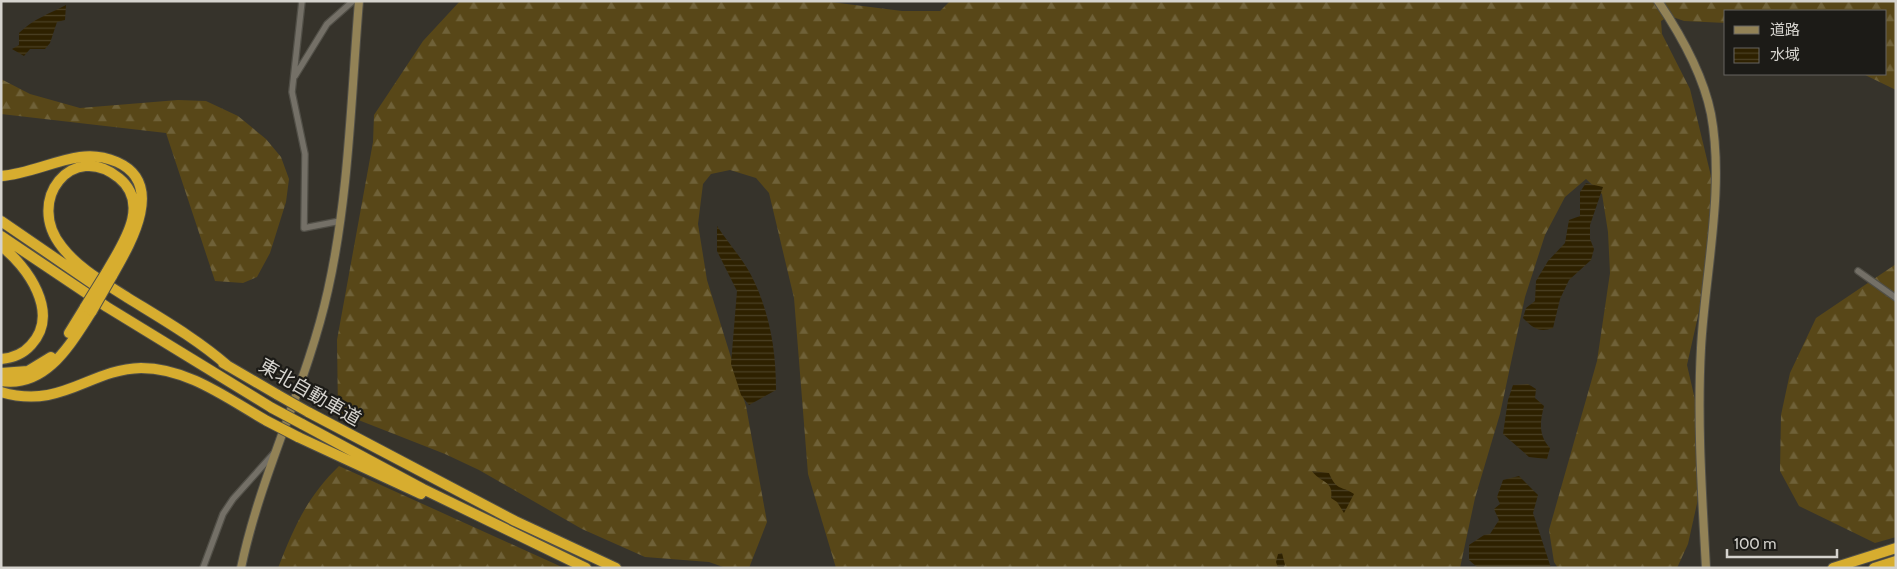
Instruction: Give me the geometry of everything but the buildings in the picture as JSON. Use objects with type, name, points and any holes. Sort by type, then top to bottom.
[{"type":"highway","points":[[1,176],[13,176],[80,157],[94,156],[108,159],[131,171],[139,184],[142,202],[140,222],[130,244],[88,309],[71,342],[46,369],[28,379],[1,381]]},
{"type":"highway","points":[[109,275],[133,219],[133,198],[129,189],[115,175],[96,167],[73,170],[59,180],[48,201],[48,221],[61,247],[88,272],[202,344],[228,366]]},
{"type":"highway","name":"東北自動車道","points":[[1,221],[66,266],[228,366],[308,412],[516,521],[616,568]]},
{"type":"highway","name":"東北自動車道","points":[[1,236],[108,308],[272,408],[511,533],[586,568]]},
{"type":"highway","points":[[1,246],[29,274],[41,301],[43,316],[34,341],[28,348],[11,358],[1,359]]},
{"type":"highway","points":[[1,373],[28,371],[46,361],[88,309]]},
{"type":"highway","points":[[1,392],[16,396],[48,396],[121,370],[152,368],[192,379],[298,437],[458,511],[511,533]]},
{"type":"highway","points":[[1833,568],[1896,548]]},
{"type":"highway","points":[[1874,568],[1896,561]]},
{"type":"street","points":[[302,1],[292,92],[305,154],[304,228],[340,221]]},
{"type":"street","points":[[294,78],[327,24],[352,1]]},
{"type":"street","points":[[241,568],[275,452],[312,349],[328,292],[340,221],[359,1]]},
{"type":"street","points":[[1658,1],[1676,27],[1697,71],[1711,114],[1716,175],[1701,348],[1700,455],[1706,568]]},
{"type":"street","points":[[1858,270],[1896,298]]},
{"type":"street","points":[[203,568],[223,514],[233,499],[275,452]]},
{"type":"green space","points":[[460,1],[823,1],[902,11],[940,11],[950,1],[1896,1],[1896,90],[1865,75],[1887,75],[1887,10],[1724,10],[1724,23],[1684,21],[1670,16],[1661,21],[1662,34],[1690,89],[1717,201],[1709,267],[1687,365],[1699,417],[1698,499],[1688,544],[1677,568],[1558,568],[1554,562],[1549,530],[1597,361],[1610,273],[1608,232],[1602,194],[1586,179],[1565,197],[1545,235],[1525,297],[1500,414],[1475,498],[1460,568],[836,568],[808,474],[794,298],[769,193],[756,178],[730,170],[711,174],[703,184],[698,224],[707,280],[746,406],[767,522],[749,568],[726,568],[709,562],[645,557],[582,529],[479,470],[445,454],[338,412],[337,340],[373,142],[374,115],[423,41]]},
{"type":"green space","points":[[1,79],[30,94],[80,108],[178,100],[206,101],[238,116],[266,139],[281,157],[289,179],[286,202],[270,253],[257,277],[243,283],[215,281],[166,133],[1,114]]},
{"type":"green space","points":[[1896,264],[1896,537],[1875,543],[1799,506],[1780,471],[1781,415],[1790,373],[1816,318]]},
{"type":"green space","points":[[339,466],[564,568],[278,568],[302,513],[318,489]]},
{"type":"water","points":[[66,5],[65,20],[57,22],[50,43],[45,49],[30,49],[24,56],[12,49],[19,45],[19,33],[24,28]]},
{"type":"water","points":[[1586,183],[1603,187],[1590,225],[1590,239],[1594,249],[1591,260],[1569,280],[1560,299],[1553,328],[1536,329],[1523,318],[1526,308],[1535,301],[1536,281],[1548,261],[1565,243],[1569,220],[1580,216],[1580,192]]},
{"type":"water","points":[[717,226],[752,277],[768,318],[771,332],[776,390],[749,405],[741,395],[731,364],[737,291],[717,251]]},
{"type":"water","points":[[1528,384],[1536,389],[1535,398],[1544,406],[1541,428],[1543,438],[1550,448],[1547,459],[1529,457],[1503,434],[1508,400],[1513,385]]},
{"type":"water","points":[[1312,471],[1329,473],[1337,486],[1354,494],[1344,513],[1337,502],[1331,498],[1328,485]]},
{"type":"water","points":[[1519,476],[1538,495],[1533,513],[1551,568],[1478,568],[1469,560],[1469,545],[1484,535],[1490,534],[1499,520],[1494,509],[1500,504],[1497,497],[1503,480]]},
{"type":"water","points":[[1282,553],[1285,565],[1283,568],[1278,568],[1276,562],[1278,554]]}]
